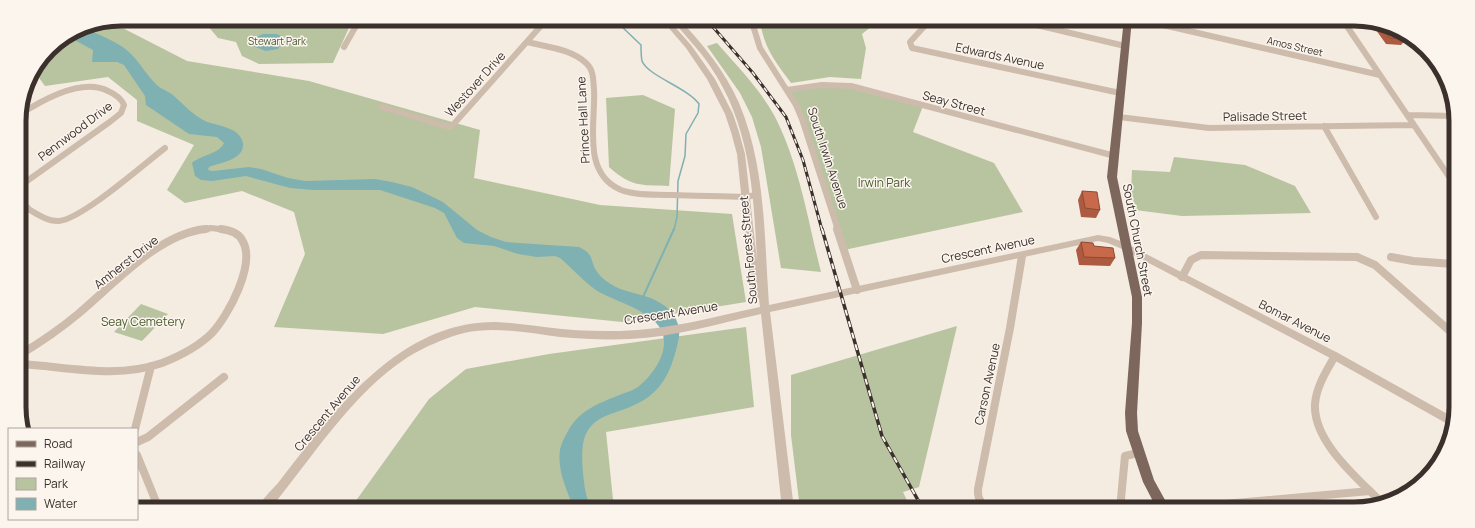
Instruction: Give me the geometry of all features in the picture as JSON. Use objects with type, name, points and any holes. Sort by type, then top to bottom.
[{"type":"main road","name":"South Church Street","points":[[1127,26],[1112,177],[1125,246],[1137,297],[1137,323],[1131,413],[1132,431],[1138,453],[1149,482],[1160,502]]},
{"type":"street","points":[[344,47],[356,26]]},
{"type":"street","name":"Westover Drive","points":[[382,107],[448,128],[452,126],[541,26]]},
{"type":"street","name":"South Forest Street","points":[[670,26],[694,53],[715,88],[725,107],[740,150],[755,280],[765,309]]},
{"type":"street","name":"South Forest Street","points":[[681,26],[705,53],[723,80],[732,98],[746,136],[751,157],[756,195],[765,309]]},
{"type":"street","name":"South Irwin Avenue","points":[[752,26],[755,38],[762,56],[796,105],[808,136],[857,290]]},
{"type":"street","name":"Edwards Avenue","points":[[925,26],[910,42],[912,48],[1120,93]]},
{"type":"street","points":[[1041,26],[1125,46]]},
{"type":"street","name":"Amos Street","points":[[1167,26],[1380,75]]},
{"type":"street","points":[[1346,26],[1413,125],[1449,173]]},
{"type":"street","name":"Prince Hall Lane","points":[[527,42],[572,54],[582,60],[590,68],[594,78],[593,126],[595,161],[597,169],[602,177],[612,186],[626,191],[669,195],[745,197],[756,195]]},
{"type":"street","name":"Seay Street","points":[[787,90],[822,85],[851,86],[1114,156]]},
{"type":"street","name":"Pennwood Drive","points":[[26,182],[111,121],[121,113],[124,105],[119,98],[107,90],[96,86],[88,86],[50,97],[27,110]]},
{"type":"street","points":[[1407,115],[1449,116]]},
{"type":"street","name":"Palisade Street","points":[[1118,117],[1209,128],[1413,125]]},
{"type":"street","points":[[1324,126],[1376,217]]},
{"type":"street","points":[[28,208],[54,220],[68,219],[105,194],[165,148]]},
{"type":"street","name":"Amherst Drive","points":[[26,350],[64,325],[142,261],[175,239],[191,232],[209,228],[227,230],[237,235],[245,244],[245,261],[238,291],[225,316],[212,333],[194,347],[175,357],[135,370],[105,371],[26,364]]},
{"type":"street","name":"Crescent Avenue","points":[[269,502],[359,393],[387,367],[410,351],[432,339],[464,328],[490,325],[583,335],[640,334],[695,324],[1022,256],[1098,238],[1106,239],[1125,246]]},
{"type":"street","name":"Bomar Avenue","points":[[1125,246],[1141,256],[1335,356],[1448,419]]},
{"type":"street","points":[[1182,277],[1190,260],[1194,256],[1201,255],[1354,257],[1364,259],[1375,265],[1449,330]]},
{"type":"street","name":"Carson Avenue","points":[[979,502],[977,496],[978,489],[1010,328],[1022,256]]},
{"type":"street","points":[[1391,257],[1413,261],[1449,264]]},
{"type":"street","points":[[765,309],[787,502]]},
{"type":"street","points":[[1335,356],[1316,397],[1316,415],[1324,435],[1334,451],[1378,499]]},
{"type":"street","points":[[135,428],[151,366]]},
{"type":"street","points":[[138,442],[148,437],[224,377]]},
{"type":"street","points":[[1121,502],[1125,456],[1138,453]]},
{"type":"street","points":[[138,457],[156,502]]},
{"type":"street","points":[[1242,502],[1370,490]]},
{"type":"green space","points":[[119,26],[187,61],[309,81],[480,130],[474,178],[600,205],[732,214],[746,302],[622,322],[475,307],[383,334],[274,327],[305,254],[294,212],[242,191],[185,203],[167,190],[194,145],[137,121],[137,100],[108,77],[45,86],[38,76],[42,68],[58,50],[68,42],[91,31]]},
{"type":"green space","name":"Stewart Park","points":[[208,26],[350,26],[333,63],[259,64],[242,56],[236,42],[218,38]]},
{"type":"green space","points":[[761,26],[872,26],[862,34],[866,48],[861,79],[830,77],[791,83],[767,46]]},
{"type":"green space","points":[[717,43],[762,96],[783,133],[802,192],[821,272],[781,268],[761,147],[752,117],[740,93],[707,46]]},
{"type":"green space","name":"Irwin Park","points":[[835,84],[923,106],[913,132],[994,163],[1023,212],[844,250],[808,136],[787,90]]},
{"type":"green space","points":[[643,95],[675,109],[669,186],[644,185],[630,182],[609,167],[606,98]]},
{"type":"green space","points":[[1174,157],[1245,165],[1295,186],[1311,213],[1182,216],[1135,210],[1131,191],[1132,170],[1170,172]]},
{"type":"green space","name":"Seay Cemetery","points":[[141,304],[168,314],[142,341],[114,332]]},
{"type":"green space","points":[[957,326],[919,487],[903,492],[908,502],[799,502],[791,435],[791,375]]},
{"type":"green space","points":[[746,327],[754,407],[606,432],[613,502],[355,502],[429,399],[466,369],[549,354]]},
{"type":"water","points":[[90,31],[121,46],[135,58],[157,85],[172,94],[196,116],[205,121],[233,130],[241,138],[243,149],[236,157],[209,167],[208,170],[213,171],[249,167],[261,169],[288,178],[305,181],[375,179],[412,187],[443,202],[477,230],[491,237],[506,242],[579,247],[588,253],[595,269],[607,282],[620,289],[651,298],[667,308],[677,321],[679,336],[675,355],[666,376],[653,393],[645,399],[598,420],[587,432],[583,444],[582,460],[585,489],[589,502],[571,502],[561,473],[559,458],[561,445],[578,417],[598,404],[636,388],[652,373],[662,355],[664,346],[660,328],[653,320],[634,308],[599,292],[560,258],[555,256],[537,257],[518,254],[494,246],[464,243],[457,238],[444,213],[435,208],[380,190],[314,190],[290,188],[246,176],[212,181],[201,180],[195,176],[192,163],[218,150],[224,143],[217,137],[189,134],[146,105],[145,96],[124,65],[117,62],[92,62],[93,50],[73,39]]},
{"type":"water","points":[[263,34],[276,34],[282,36],[283,40],[278,49],[266,51],[253,46],[254,38]]},
{"type":"building","points":[[1385,32],[1401,39],[1390,38]]},
{"type":"building","points":[[1082,191],[1097,192],[1100,210],[1085,208]]},
{"type":"building","points":[[1081,242],[1093,243],[1094,246],[1113,248],[1115,258],[1084,257]]},
{"type":"waterway","points":[[621,26],[641,45],[642,61],[646,66],[652,72],[694,98],[699,104],[698,113],[686,134],[685,156],[678,181],[677,217],[674,230]]},
{"type":"waterway","points":[[643,297],[674,229]]},
{"type":"railway","points":[[712,26],[753,73],[786,117],[803,160],[822,230]]},
{"type":"railway","points":[[822,229],[882,436],[919,502]]}]
